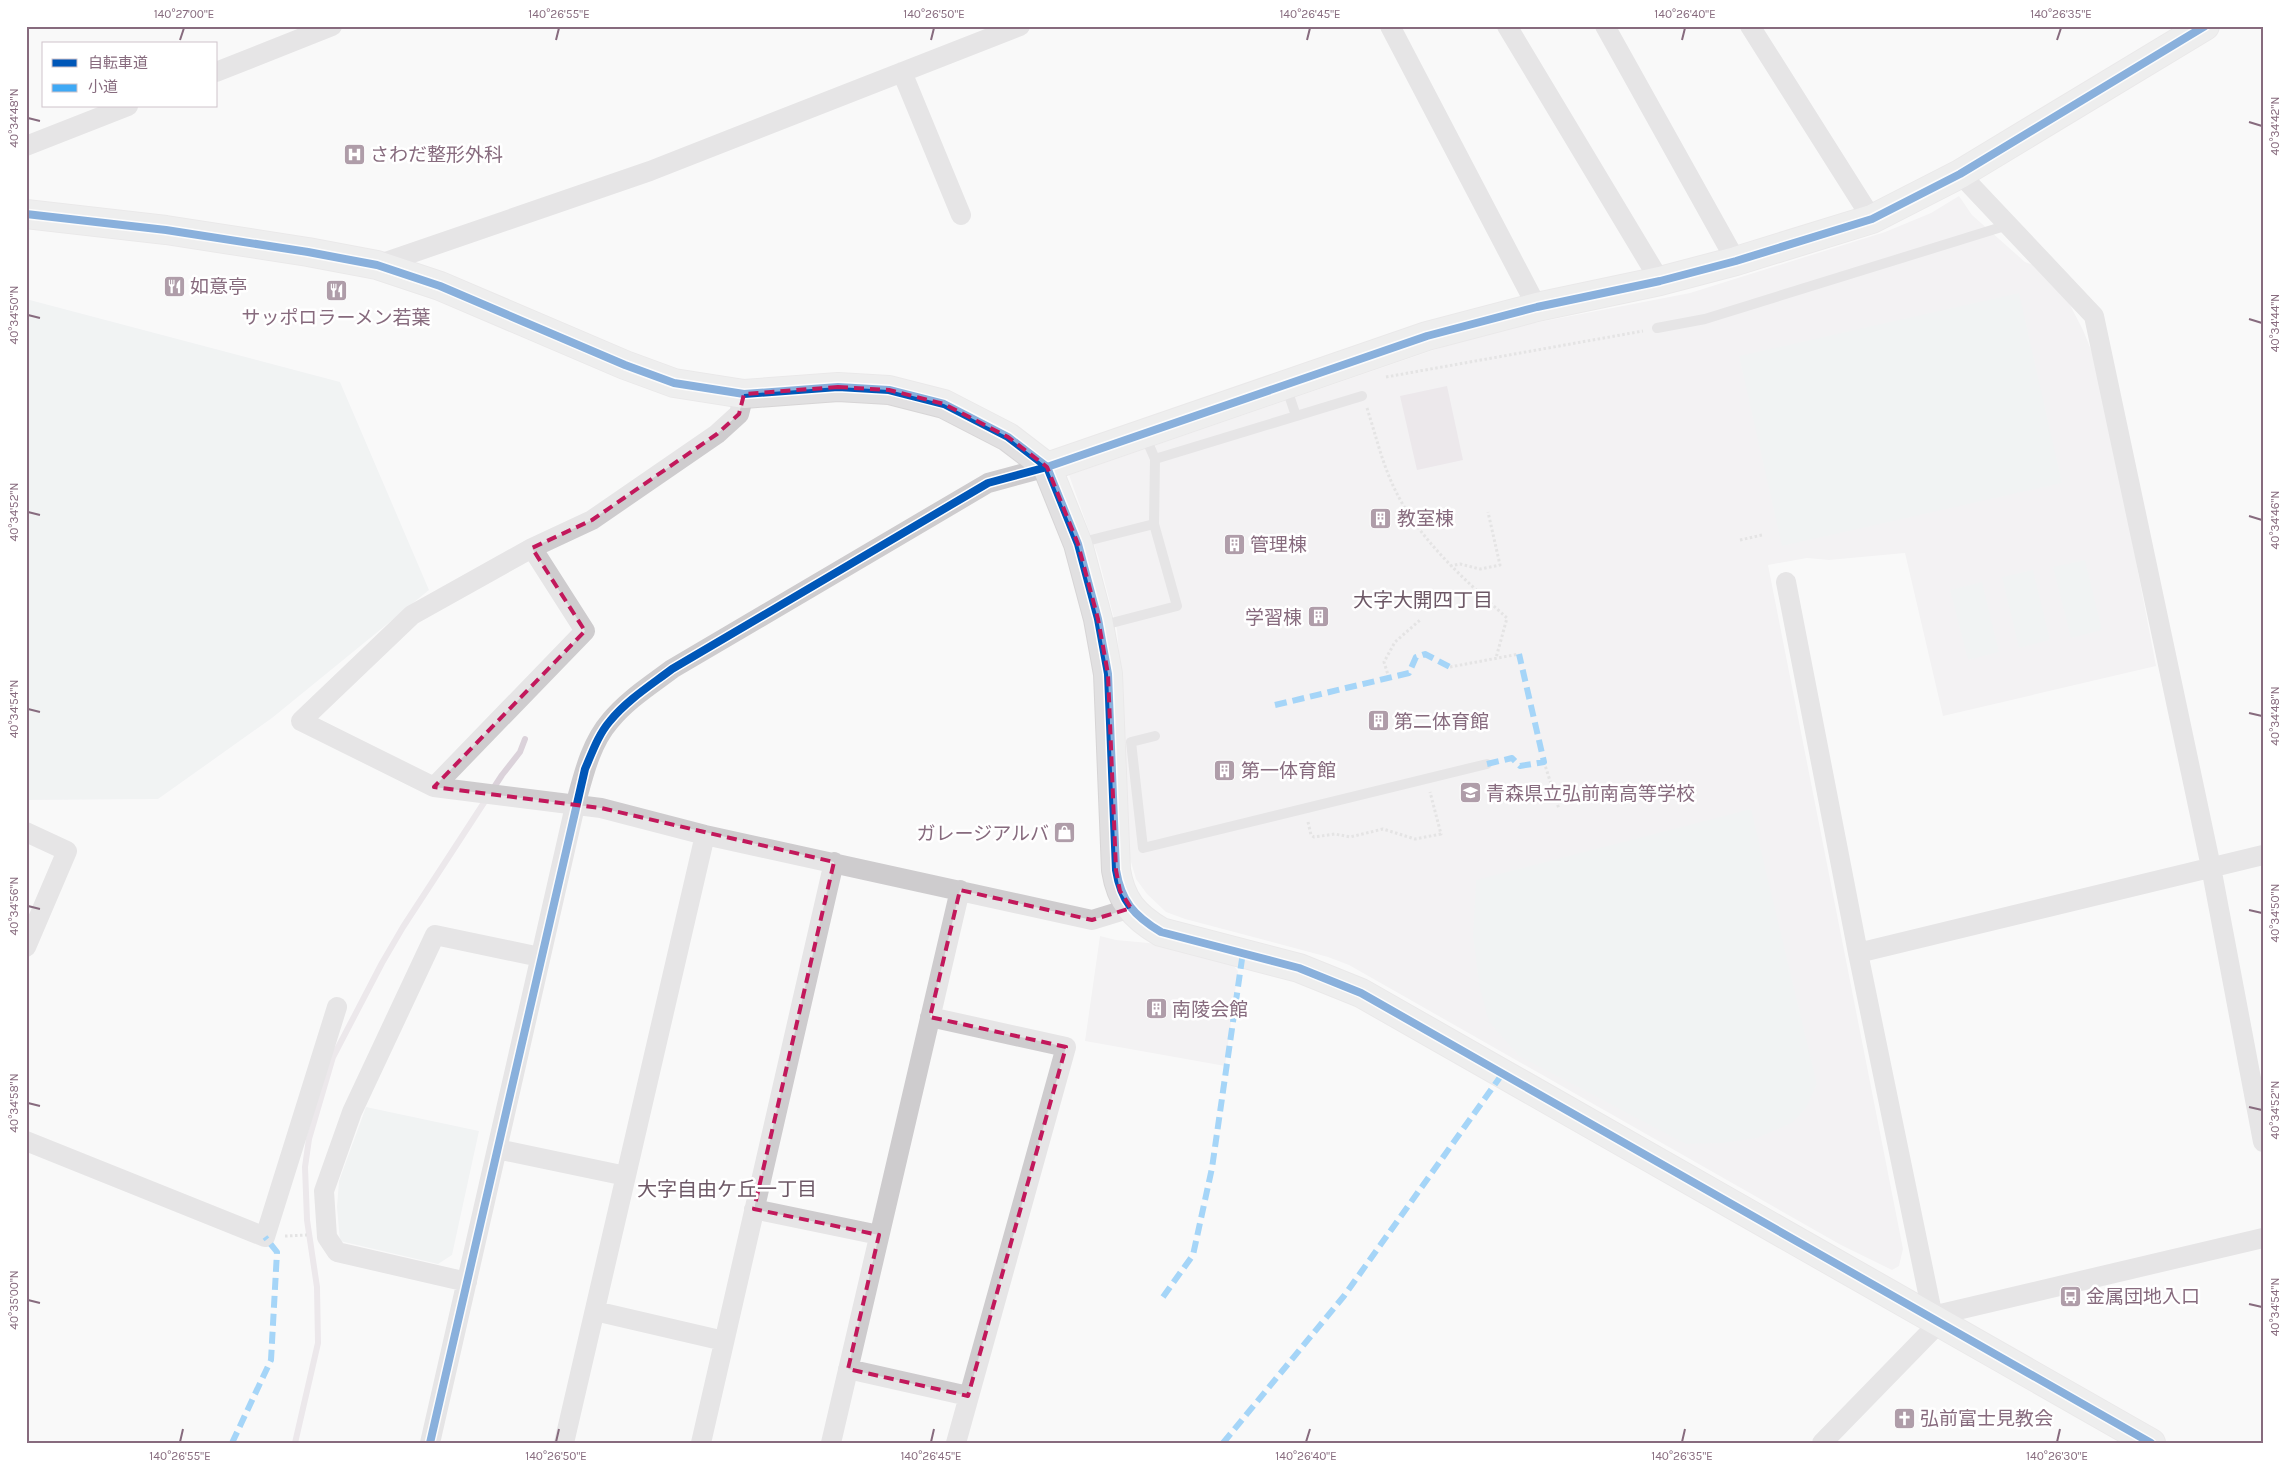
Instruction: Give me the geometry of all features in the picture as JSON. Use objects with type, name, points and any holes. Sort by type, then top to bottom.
[{"type":"street","points":[[218,71],[332,26]]},
{"type":"street","points":[[377,265],[650,171],[1020,26]]},
{"type":"street","points":[[1390,26],[1537,307]]},
{"type":"street","points":[[1507,26],[1660,281]]},
{"type":"street","points":[[1605,26],[1736,261]]},
{"type":"street","points":[[1750,26],[1872,219]]},
{"type":"street","points":[[430,1443],[540,957],[585,769],[596,744],[610,721],[639,694],[672,669],[988,483],[1047,467],[1426,336],[1537,307],[1660,281],[1736,261],[1872,219],[1960,174],[2205,26]]},
{"type":"street","points":[[902,72],[961,215]]},
{"type":"street","points":[[26,146],[123,108]]},
{"type":"street","points":[[1960,174],[2094,316],[2211,867],[2263,1142]]},
{"type":"street","points":[[26,214],[175,232],[308,252],[377,265],[440,286],[625,365],[674,382],[744,394],[838,387],[889,390],[944,404],[1008,437],[1047,467],[1078,544],[1099,626],[1108,674],[1124,794],[1116,870],[1120,891],[1142,922],[1161,932],[1299,968],[1361,993],[1932,1316],[1985,1350],[2152,1443]]},
{"type":"street","points":[[744,394],[739,414],[717,434],[592,520],[532,548],[412,615],[301,721],[434,787],[601,808],[705,835],[1092,920],[1131,908]]},
{"type":"street","points":[[434,787],[585,631],[532,548]]},
{"type":"street","points":[[1786,582],[1858,953],[1934,1327],[1829,1441]]},
{"type":"street","points":[[26,832],[66,851],[26,947]]},
{"type":"street","points":[[564,1443],[705,835]]},
{"type":"street","points":[[1858,953],[2263,855]]},
{"type":"street","points":[[700,1443],[834,862]]},
{"type":"street","points":[[831,1443],[960,890]]},
{"type":"street","points":[[466,1282],[337,1252],[327,1237],[324,1191],[352,1112],[435,935],[540,957]]},
{"type":"street","points":[[26,1141],[265,1237],[337,1006]]},
{"type":"street","points":[[930,1017],[1066,1047],[956,1443]]},
{"type":"street","points":[[497,1149],[626,1176]]},
{"type":"street","points":[[754,1209],[880,1234]]},
{"type":"street","points":[[1932,1316],[2263,1238]]},
{"type":"street","points":[[594,1311],[724,1341]]},
{"type":"street","points":[[848,1369],[968,1396]]},
{"type":"lane","points":[[1657,328],[1705,320],[2008,225]]},
{"type":"lane","points":[[1286,384],[1296,416]]},
{"type":"lane","points":[[1155,459],[1362,396]]},
{"type":"lane","points":[[1099,626],[1177,606],[1154,524],[1155,459],[1144,433]]},
{"type":"lane","points":[[1078,544],[1154,524]]},
{"type":"lane","points":[[1156,736],[1131,742],[1124,794],[1143,848],[1487,764]]},
{"type":"path","points":[[1379,378],[1657,328]]},
{"type":"path","points":[[1362,396],[1392,482],[1416,524],[1450,566],[1507,618],[1496,658]]},
{"type":"path","points":[[1450,566],[1460,564],[1480,569],[1500,565],[1488,512]]},
{"type":"path","points":[[1740,540],[1762,535]]},
{"type":"path","points":[[1389,678],[1384,662],[1391,648],[1395,642],[1420,620]]},
{"type":"path","points":[[1450,667],[1519,654]]},
{"type":"path","points":[[1544,762],[1559,809]]},
{"type":"path","points":[[1312,835],[1314,837],[1334,834],[1350,837],[1383,829],[1416,839],[1441,834],[1427,779]]},
{"type":"highlighted area","points":[[838,387],[889,390],[944,404],[1008,437],[1047,467],[1078,544],[1098,619],[1108,674],[1116,870],[1120,891],[1131,908],[1092,920],[960,890],[930,1017],[1066,1047],[968,1396],[848,1369],[879,1235],[754,1209],[834,862],[601,808],[434,787],[585,631],[532,548],[592,520],[717,434],[739,414],[744,394]]},
{"type":"shaded area","name":"青森県立弘前南高等学校","points":[[1959,196],[1972,215],[2025,262],[2044,269],[2068,301],[2083,330],[2096,362],[2103,389],[2156,666],[1943,716],[1905,553],[1829,560],[1807,558],[1768,565],[1903,1249],[1899,1266],[1892,1270],[1841,1245],[1349,965],[1328,957],[1185,919],[1166,912],[1147,894],[1136,879],[1129,855],[1125,731],[1117,630],[1098,556],[1069,475],[1483,333],[1690,293],[1885,232],[1931,213]]},
{"type":"shaded area","points":[[2019,293],[2062,483],[1782,546],[1739,356]]},
{"type":"shaded area","points":[[26,299],[340,382],[429,590],[272,718],[158,799],[26,800]]},
{"type":"shaded area","points":[[1447,386],[1463,460],[1417,470],[1400,396]]},
{"type":"shaded area","points":[[2085,560],[2102,630],[2071,638],[2053,567]]},
{"type":"shaded area","points":[[2033,570],[2050,640],[2019,648],[2002,577]]},
{"type":"shaded area","points":[[1982,582],[1999,652],[1968,660],[1950,590]]},
{"type":"shaded area","points":[[1751,809],[1817,1084],[1806,1108],[1792,1123],[1757,1138],[1723,1143],[1686,1144],[1519,1056],[1489,1022],[1480,989],[1473,936],[1476,880]]},
{"type":"shaded area","points":[[1100,936],[1116,940],[1149,943],[1230,961],[1238,971],[1225,1066],[1085,1041]]},
{"type":"shaded area","points":[[366,1107],[479,1131],[452,1255],[438,1264],[340,1241],[337,1207],[339,1181]]},
{"type":"waterway","points":[[295,1443],[318,1343],[317,1287],[307,1220],[305,1167],[309,1139],[333,1057],[403,927],[502,775],[520,752],[525,739]]},
{"type":"marked path","points":[[1275,705],[1409,673],[1416,657],[1425,654],[1450,667]]},
{"type":"marked path","points":[[1487,764],[1512,758],[1520,766],[1544,762],[1519,654]]},
{"type":"marked path","points":[[1163,1297],[1193,1255],[1212,1168],[1243,952]]},
{"type":"marked path","points":[[1223,1443],[1344,1296],[1503,1073]]},
{"type":"marked path","points":[[232,1443],[271,1360],[277,1252],[265,1237]]},
{"type":"cycle path","points":[[430,1443],[585,769],[606,726],[624,706],[640,693],[672,669],[988,483],[1047,467],[1427,336],[1537,307],[1660,281],[1736,261],[1872,219],[1960,174],[2205,26]]},
{"type":"cycle path","points":[[26,214],[166,230],[308,252],[377,265],[440,286],[625,365],[674,383],[744,394],[838,387],[889,390],[944,404],[1008,437],[1047,467],[1078,544],[1098,619],[1108,674],[1116,870],[1121,891],[1136,914],[1161,932],[1299,968],[1361,993],[2151,1443]]},
{"type":"place","name":"さわだ整形外科","points":[[354,154]]},
{"type":"place","name":"如意亭","points":[[174,286]]},
{"type":"place","name":"サッポロラーメン若葉","points":[[336,291]]},
{"type":"place","name":"教室棟","points":[[1381,518]]},
{"type":"place","name":"管理棟","points":[[1234,544]]},
{"type":"place","name":"学習棟","points":[[1318,617]]},
{"type":"place","name":"第二体育館","points":[[1378,721]]},
{"type":"place","name":"第一体育館","points":[[1225,770]]},
{"type":"place","name":"青森県立弘前南高等学校","points":[[1470,793]]},
{"type":"place","name":"ガレージアルバ","points":[[1065,833]]},
{"type":"place","name":"南陵会館","points":[[1156,1009]]},
{"type":"place","name":"金属団地入口","points":[[2070,1296]]},
{"type":"place","name":"弘前富士見教会","points":[[1904,1418]]},
{"type":"district","name":"大字大開四丁目","points":[[1423,600]]},
{"type":"district","name":"大字自由ケ丘一丁目","points":[[727,1189]]}]
